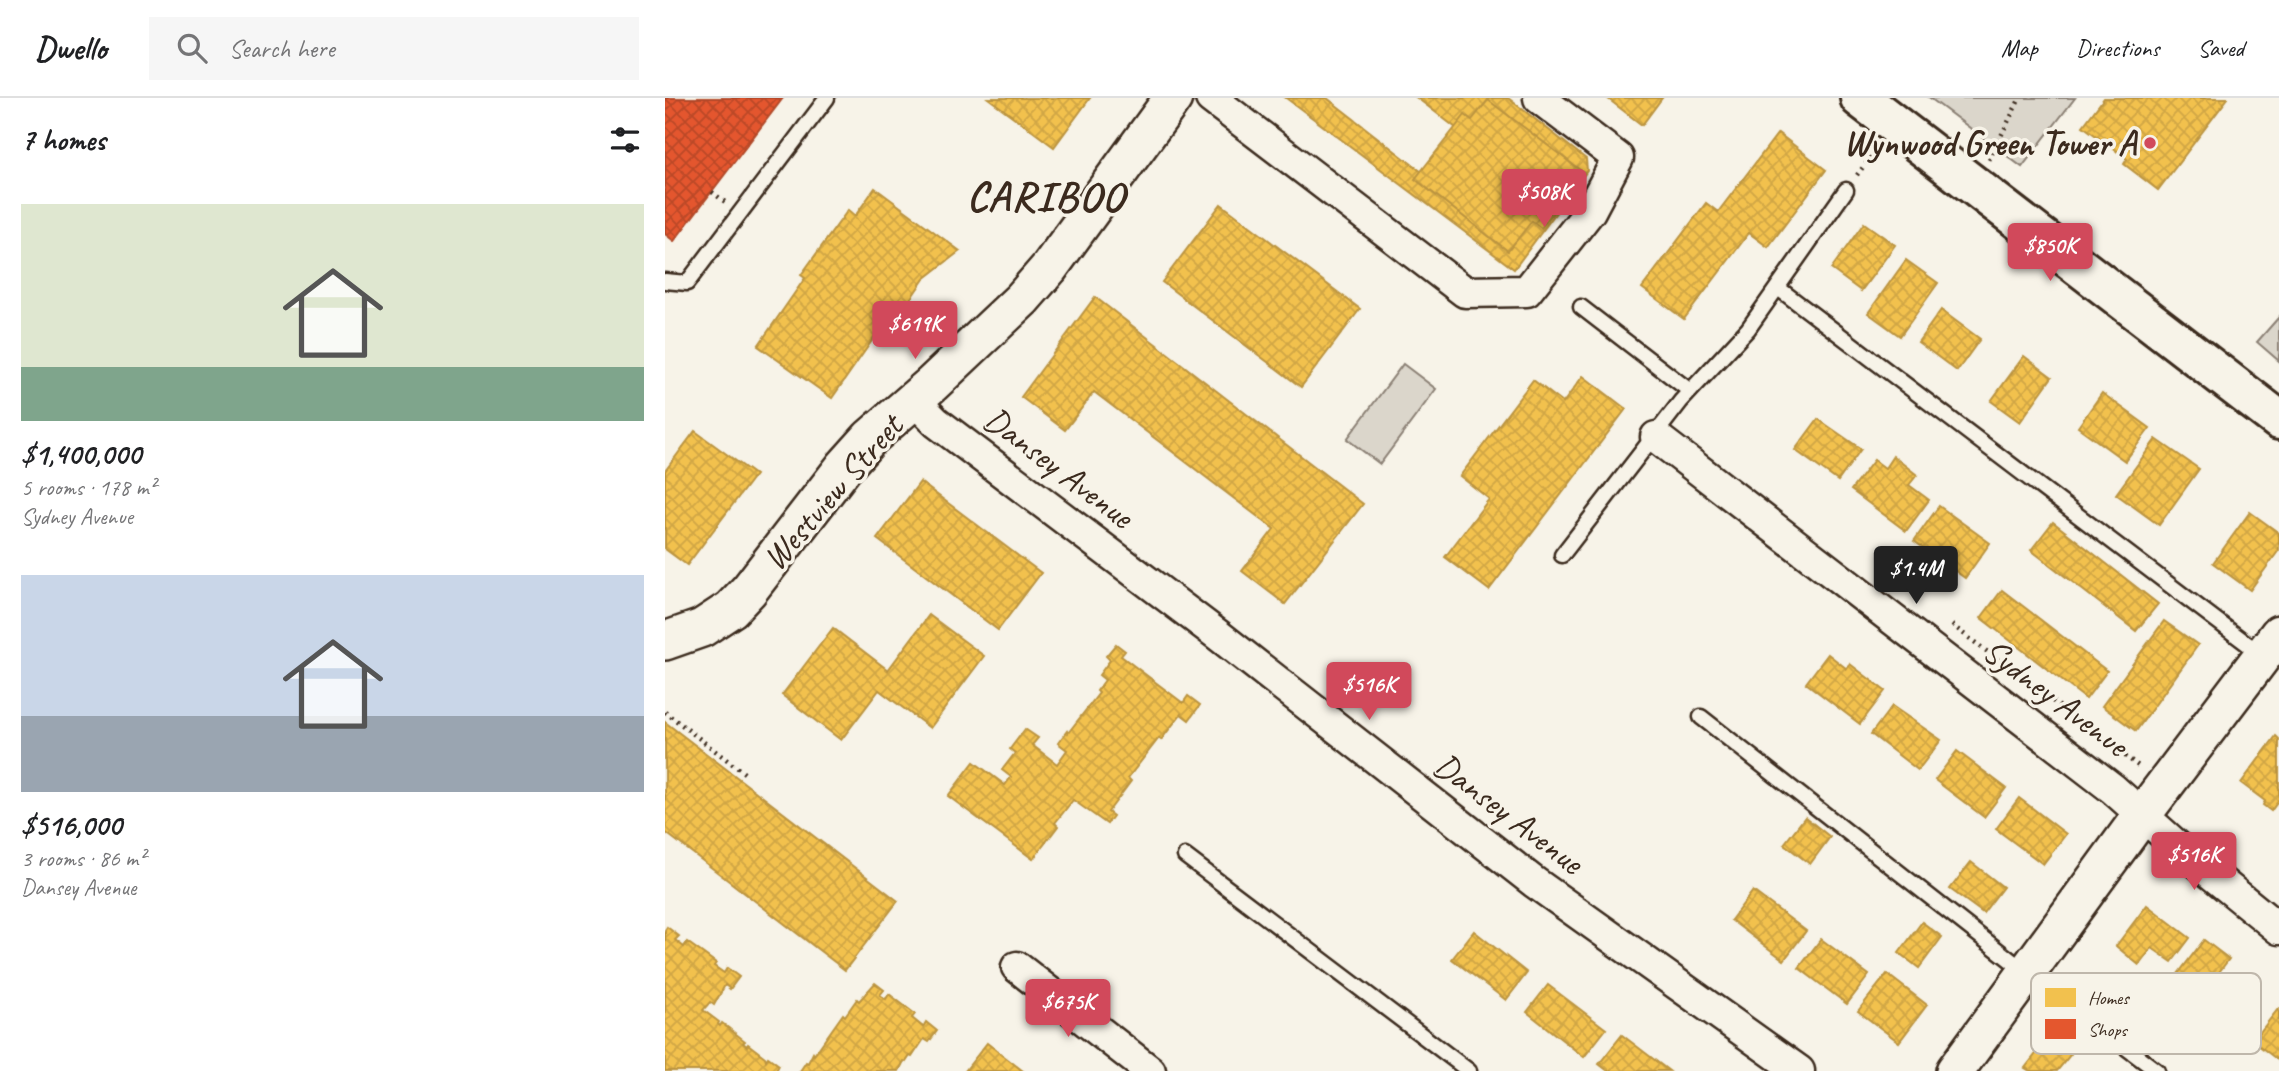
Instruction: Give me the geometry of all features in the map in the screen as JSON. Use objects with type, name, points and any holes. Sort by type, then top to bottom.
[{"type":"main road","points":[[1860,98],[2279,420]]},
{"type":"street","name":"Westview Street","points":[[665,641],[702,628],[731,609],[749,590],[844,467],[870,438],[997,324],[1049,268],[1173,98]]},
{"type":"street","points":[[1211,98],[1465,292],[1527,291],[1590,211],[1618,158],[1539,98]]},
{"type":"street","name":"Dansey Avenue","points":[[914,400],[936,422],[1218,635],[1503,859],[1799,1071]]},
{"type":"street","name":"Sydney Avenue","points":[[1655,436],[2113,789],[2177,846],[2279,929]]},
{"type":"street","points":[[1955,1071],[2142,815],[2271,645]]},
{"type":"street","points":[[1017,967],[1150,1071]]},
{"type":"lane","points":[[665,281],[687,283],[827,98]]},
{"type":"lane","points":[[1562,555],[1691,391],[1748,329],[1846,190]]},
{"type":"lane","points":[[1778,288],[2271,645]]},
{"type":"lane","points":[[1581,307],[1691,391]]},
{"type":"lane","points":[[1700,717],[2031,976]]},
{"type":"lane","points":[[1185,856],[1469,1071]]},
{"type":"lane","points":[[2134,1054],[2157,1071]]},
{"type":"path","points":[[1975,188],[2020,98]]},
{"type":"path","points":[[1846,190],[1894,126]]},
{"type":"path","points":[[1952,625],[2140,768],[2149,757]]},
{"type":"path","points":[[665,712],[748,776]]},
{"type":"shaded area","points":[[1930,98],[2075,98],[2022,167]]},
{"type":"shaded area","points":[[2279,317],[2279,361],[2257,342]]},
{"type":"shaded area","points":[[1403,364],[1436,389],[1380,464],[1347,439]]},
{"type":"building: Homes","points":[[988,98],[1090,98],[1054,147]]},
{"type":"building: Homes","points":[[1286,98],[1327,98],[1422,172],[1456,128],[1417,98],[1508,98],[1586,159],[1587,171],[1514,269]]},
{"type":"building: Homes","points":[[1607,98],[1662,98],[1642,125]]},
{"type":"building: Homes","name":"Wynwood Green Tower A","points":[[2104,98],[2228,98],[2158,190],[2124,164],[2127,159],[2083,126]]},
{"type":"building: Homes","points":[[1488,100],[1584,173],[1541,228],[1532,221],[1508,251],[1415,179],[1465,115],[1472,120]]},
{"type":"building: Homes","points":[[1778,133],[1826,170],[1768,247],[1749,233],[1684,319],[1642,288],[1706,203],[1718,212]]},
{"type":"building: Homes","points":[[875,188],[960,251],[924,279],[883,339],[876,335],[832,398],[758,346],[805,278],[801,275],[848,210],[855,216]]},
{"type":"building: Homes","points":[[1221,204],[1360,309],[1301,387],[1162,282]]},
{"type":"building: Homes","points":[[1864,223],[1895,245],[1861,291],[1831,269]]},
{"type":"building: Homes","points":[[1906,260],[1938,283],[1900,336],[1868,313]]},
{"type":"building: Homes","points":[[1095,297],[1363,504],[1285,604],[1242,571],[1274,529],[1094,392],[1065,430],[1021,397]]},
{"type":"building: Homes","points":[[1941,310],[1980,339],[1957,371],[1918,342]]},
{"type":"building: Homes","points":[[2024,356],[2052,377],[2020,422],[1991,401]]},
{"type":"building: Homes","points":[[1583,376],[1626,409],[1489,590],[1445,557],[1489,499],[1460,476],[1533,380],[1563,403]]},
{"type":"building: Homes","points":[[2102,393],[2150,428],[2125,461],[2078,427]]},
{"type":"building: Homes","points":[[1818,419],[1861,449],[1838,481],[1795,450]]},
{"type":"building: Homes","points":[[695,431],[755,475],[687,565],[665,549],[665,471]]},
{"type":"building: Homes","points":[[2156,439],[2199,469],[2159,525],[2116,494]]},
{"type":"building: Homes","points":[[1893,456],[1917,475],[1909,485],[1929,500],[1906,531],[1851,490],[1874,460],[1885,468]]},
{"type":"building: Homes","points":[[920,482],[1041,573],[998,630],[877,539]]},
{"type":"building: Homes","points":[[1939,506],[1990,543],[1965,578],[1914,541]]},
{"type":"building: Homes","points":[[2250,512],[2279,533],[2279,550],[2250,590],[2213,563]]},
{"type":"building: Homes","points":[[2053,522],[2158,604],[2136,631],[2031,550]]},
{"type":"building: Homes","points":[[2002,590],[2107,671],[2086,699],[1981,618]]},
{"type":"building: Homes","points":[[929,615],[984,656],[930,728],[879,690],[841,740],[782,695],[833,628],[888,670]]},
{"type":"building: Homes","points":[[2164,621],[2198,645],[2136,731],[2102,706]]},
{"type":"building: Homes","points":[[1116,644],[1125,651],[1121,656],[1183,703],[1188,696],[1200,705],[1189,720],[1181,714],[1161,740],[1159,738],[1128,778],[1131,781],[1108,812],[1113,816],[1107,824],[1073,800],[1055,823],[1058,826],[1033,859],[948,796],[974,762],[1005,785],[1011,777],[1002,770],[1015,753],[1010,749],[1025,729],[1038,738],[1032,745],[1057,764],[1067,750],[1058,743],[1099,693],[1097,691],[1105,680],[1099,675],[1110,660],[1106,656]]},
{"type":"building: Homes","points":[[1828,654],[1847,669],[1850,664],[1885,691],[1860,724],[1806,683]]},
{"type":"building: Homes","points":[[1892,706],[1941,740],[1918,770],[1871,734]]},
{"type":"building: Homes","points":[[665,722],[898,901],[845,970],[665,832]]},
{"type":"building: Homes","points":[[2276,736],[2279,739],[2279,800],[2271,811],[2263,805],[2265,801],[2241,783]]},
{"type":"building: Homes","points":[[1957,751],[2006,788],[1984,817],[1935,780]]},
{"type":"building: Homes","points":[[2019,798],[2066,834],[2043,864],[1996,829]]},
{"type":"building: Homes","points":[[1805,817],[1830,837],[1810,864],[1784,844]]},
{"type":"building: Homes","points":[[1971,862],[2003,887],[1983,913],[1950,889]]},
{"type":"building: Homes","points":[[1753,891],[1806,931],[1784,960],[1731,920]]},
{"type":"building: Homes","points":[[2147,905],[2190,938],[2172,962],[2152,948],[2139,965],[2116,946]]},
{"type":"building: Homes","points":[[1922,922],[1942,937],[1919,968],[1899,953]]},
{"type":"building: Homes","points":[[667,927],[679,936],[675,940],[684,947],[687,942],[716,963],[714,966],[724,973],[727,968],[739,977],[730,989],[725,985],[714,1005],[710,1002],[703,1010],[766,1060],[768,1057],[779,1065],[776,1071],[665,1071]]},
{"type":"building: Homes","points":[[1474,931],[1527,973],[1506,1000],[1452,959]]},
{"type":"building: Homes","points":[[1821,939],[1869,975],[1847,1004],[1799,968]]},
{"type":"building: Homes","points":[[2204,940],[2229,959],[2218,973],[2179,973]]},
{"type":"building: Homes","points":[[1887,974],[1927,1005],[1899,1042],[1858,1011]]},
{"type":"building: Homes","points":[[875,983],[884,990],[880,995],[886,999],[889,994],[915,1014],[912,1018],[923,1027],[926,1022],[937,1031],[929,1042],[924,1039],[912,1057],[904,1061],[899,1071],[800,1071],[843,1014],[845,1016],[857,999],[859,1001]]},
{"type":"building: Homes","points":[[1548,985],[1606,1029],[1584,1057],[1527,1012]]},
{"type":"building: Homes","points":[[2279,1009],[2279,1061],[2261,1047],[2261,1031]]},
{"type":"building: Homes","points":[[1622,1035],[1669,1071],[1608,1071],[1599,1064]]},
{"type":"building: Homes","points":[[987,1043],[1023,1071],[965,1071]]},
{"type":"building: Homes","points":[[2036,1054],[2071,1054],[2057,1071],[2030,1071],[2025,1068]]},
{"type":"building: Shops","points":[[665,98],[783,98],[674,241],[665,234]]},
{"type":"place","name":"Wynwood Green Tower A","points":[[2150,143]]},
{"type":"district","name":"CARIBOO","points":[[1046,195]]}]
